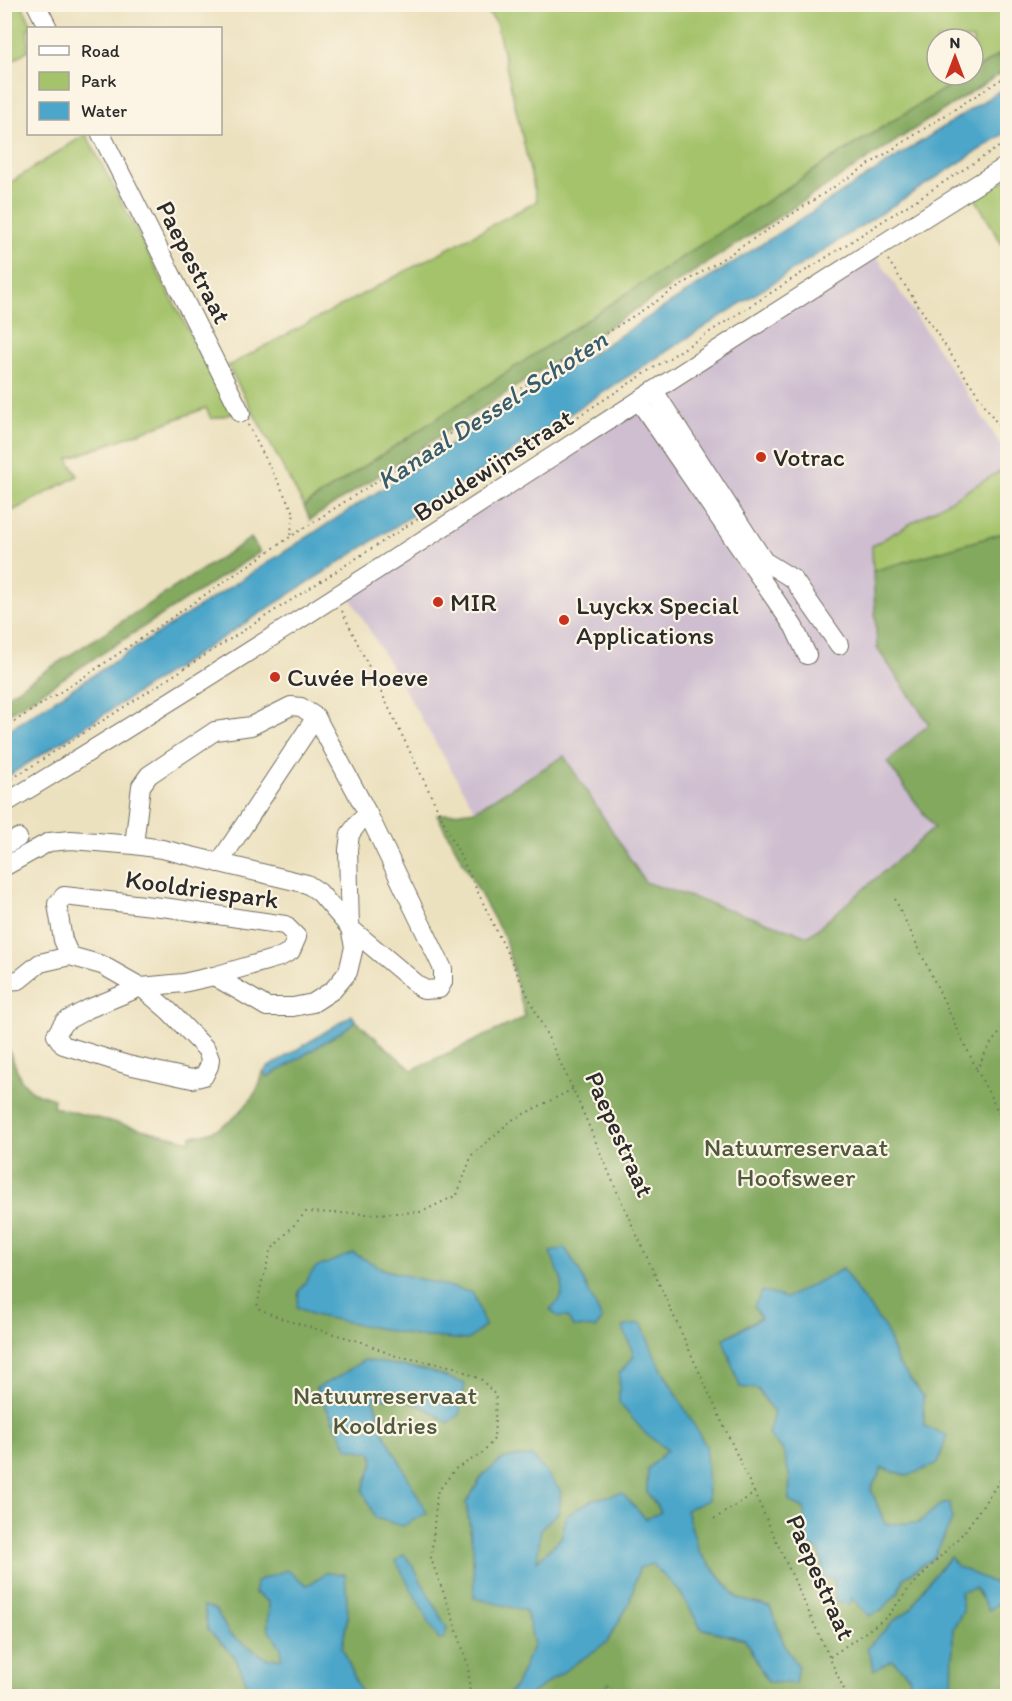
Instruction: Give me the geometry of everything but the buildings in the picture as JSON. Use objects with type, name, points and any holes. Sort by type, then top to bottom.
[{"type":"street","points":[[36,4],[48,27]]},
{"type":"street","name":"Paepestraat","points":[[102,135],[242,413]]},
{"type":"street","name":"Boudewijnstraat","points":[[4,804],[336,598],[878,245],[1008,165]]},
{"type":"street","points":[[647,396],[764,561],[793,579],[839,645]]},
{"type":"street","points":[[647,396],[794,627],[807,655]]},
{"type":"street","name":"Kooldriespark","points":[[4,867],[49,842],[71,840],[162,849],[307,884],[319,891],[350,928],[424,990],[439,989],[443,982],[443,969],[368,814],[316,717],[301,707],[291,706],[251,726],[215,731],[149,775],[141,786],[134,845]]},
{"type":"street","name":"Kooldriespark","points":[[219,863],[316,717]]},
{"type":"street","points":[[214,976],[267,1007],[293,1007],[313,1003],[333,990],[348,972],[354,947],[350,928],[348,850],[350,834],[358,822],[368,814]]},
{"type":"street","name":"Kooldriespark","points":[[4,974],[7,981],[19,981],[40,963],[70,956],[102,965],[141,987],[169,1011],[206,1049],[210,1059],[209,1066],[204,1076],[192,1079],[63,1046],[56,1035],[64,1022],[88,1009],[141,987],[214,976],[280,957],[291,951],[297,937],[285,925],[170,908],[64,896],[57,904],[57,911],[63,940],[70,956]]},
{"type":"path","points":[[4,728],[87,675],[290,537],[1008,75]]},
{"type":"path","points":[[4,783],[1008,141]]},
{"type":"path","points":[[878,245],[1004,434]]},
{"type":"path","points":[[242,413],[294,513],[290,537]]},
{"type":"path","name":"Paepestraat","points":[[336,598],[573,1089],[619,1196],[847,1696]]},
{"type":"path","points":[[895,899],[1008,1131]]},
{"type":"path","points":[[977,1070],[986,1048],[1008,1026]]},
{"type":"path","points":[[470,1696],[468,1665],[431,1560],[437,1493],[455,1469],[483,1453],[494,1439],[496,1396],[482,1380],[454,1367],[392,1354],[362,1342],[285,1320],[258,1308],[261,1284],[272,1250],[306,1212],[369,1214],[421,1212],[457,1195],[472,1155],[512,1120],[573,1089]]},
{"type":"path","points":[[830,1658],[887,1617],[913,1584],[964,1532],[1008,1469]]},
{"type":"path","points":[[714,1519],[755,1493]]},
{"type":"shaded area","points":[[875,254],[1007,454],[1007,467],[872,546],[877,648],[929,724],[887,762],[935,828],[809,936],[645,882],[564,756],[475,810],[349,595]]},
{"type":"green space","points":[[5,4],[22,5],[33,27],[27,27],[27,51],[5,66]]},
{"type":"green space","points":[[481,5],[1007,5],[1007,50],[985,64],[985,27],[925,27],[925,87],[948,87],[828,161],[304,506],[228,366],[537,201],[496,22]]},
{"type":"green space","points":[[1007,50],[1007,69],[985,83],[985,64]]},
{"type":"green space","points":[[948,87],[979,87],[310,520],[304,506],[828,161]]},
{"type":"green space","points":[[87,135],[232,414],[211,419],[206,408],[68,459],[78,476],[5,515],[5,186]]},
{"type":"green space","points":[[1007,178],[1007,253],[975,198]]},
{"type":"green space","points":[[1007,467],[1007,532],[873,571],[872,546]]},
{"type":"green space","points":[[1007,532],[1007,1569],[994,1583],[958,1567],[950,1557],[923,1588],[912,1608],[894,1621],[893,1660],[910,1678],[906,1696],[621,1696],[609,1683],[601,1696],[528,1696],[607,1642],[629,1604],[639,1568],[652,1564],[680,1592],[701,1628],[745,1640],[768,1682],[798,1666],[785,1646],[770,1608],[739,1599],[699,1552],[686,1510],[677,1394],[657,1361],[641,1324],[634,1356],[619,1374],[645,1433],[667,1450],[648,1469],[647,1492],[661,1512],[646,1520],[567,1515],[561,1538],[536,1562],[541,1528],[559,1512],[532,1456],[504,1458],[483,1475],[466,1503],[473,1548],[474,1597],[526,1611],[534,1644],[516,1685],[507,1696],[362,1696],[342,1647],[348,1615],[326,1573],[307,1586],[269,1602],[268,1628],[281,1648],[283,1658],[267,1659],[229,1634],[216,1610],[204,1607],[208,1630],[235,1657],[253,1696],[5,1696],[4,1302],[7,1300],[4,1299],[4,1038],[21,1080],[33,1092],[54,1099],[53,1107],[190,1141],[191,1136],[208,1133],[236,1116],[251,1099],[261,1081],[263,1072],[267,1077],[284,1068],[347,1028],[354,1019],[412,1070],[525,1017],[505,939],[437,815],[475,810],[564,756],[645,882],[809,936],[934,828],[887,762],[929,724],[877,648],[873,571]],"holes":[[[353,1253],[385,1270],[473,1293],[485,1326]],[[843,1269],[885,1328],[897,1361],[923,1396],[924,1426],[908,1476],[882,1468],[871,1489],[885,1524],[918,1523],[940,1505],[949,1504],[952,1519],[934,1557],[904,1578],[898,1593],[851,1598],[834,1580],[825,1577],[820,1551],[807,1545],[804,1508],[789,1501],[790,1478],[783,1450],[768,1435],[774,1413],[723,1339]],[[338,1377],[459,1415],[448,1423],[413,1403],[373,1398],[384,1433],[427,1514],[363,1490],[374,1462],[372,1452],[348,1448],[316,1389]]]},
{"type":"green space","points":[[251,538],[260,552],[5,716],[5,697]]},
{"type":"green space","points":[[975,1588],[989,1610],[1007,1597],[1007,1696],[953,1696],[952,1693],[953,1628],[963,1611],[960,1592]]},
{"type":"water","points":[[1007,86],[1007,132],[5,778],[5,732]]},
{"type":"water","points":[[352,1015],[356,1021],[347,1028],[266,1077],[267,1068]]},
{"type":"water","points":[[565,1248],[578,1268],[602,1320],[596,1328],[573,1327],[567,1317],[558,1317],[550,1309],[561,1296],[562,1282],[550,1252]]},
{"type":"water","points":[[353,1253],[385,1270],[473,1293],[485,1326],[468,1340],[416,1336],[313,1315],[297,1307],[299,1291],[315,1268]]},
{"type":"water","points":[[843,1269],[885,1328],[897,1362],[923,1396],[924,1426],[947,1435],[938,1463],[908,1476],[882,1468],[871,1489],[885,1524],[918,1523],[940,1505],[950,1503],[952,1520],[934,1557],[904,1578],[898,1593],[882,1610],[869,1616],[852,1598],[850,1605],[835,1602],[834,1580],[824,1577],[820,1551],[807,1545],[804,1508],[789,1501],[790,1478],[783,1450],[768,1435],[774,1413],[758,1389],[740,1387],[723,1339],[761,1318],[754,1307],[762,1291],[786,1298]]},
{"type":"water","points":[[641,1323],[657,1361],[706,1446],[708,1500],[686,1510],[699,1552],[738,1599],[770,1607],[785,1646],[798,1666],[795,1684],[768,1682],[745,1640],[701,1628],[680,1592],[652,1564],[639,1568],[629,1604],[607,1642],[528,1696],[507,1696],[516,1685],[534,1644],[526,1611],[474,1598],[473,1548],[466,1503],[483,1475],[505,1458],[532,1456],[561,1491],[559,1512],[541,1528],[537,1561],[561,1538],[567,1515],[594,1499],[622,1493],[646,1519],[661,1512],[647,1492],[648,1469],[667,1450],[645,1433],[619,1403],[619,1374],[634,1356],[623,1327]]},
{"type":"water","points":[[364,1360],[430,1371],[465,1384],[459,1415],[448,1423],[422,1406],[404,1400],[373,1398],[384,1433],[427,1513],[403,1526],[375,1518],[363,1490],[374,1462],[372,1453],[348,1448],[316,1388]]},
{"type":"water","points":[[404,1554],[447,1628],[444,1638],[439,1640],[396,1561]]},
{"type":"water","points":[[950,1557],[958,1567],[994,1583],[1007,1569],[1007,1597],[989,1610],[975,1588],[960,1592],[963,1611],[953,1628],[953,1696],[906,1696],[910,1678],[893,1660],[874,1670],[867,1648],[894,1621],[912,1608],[923,1588]]},
{"type":"water","points":[[287,1570],[307,1585],[326,1573],[345,1574],[348,1615],[342,1647],[362,1696],[253,1696],[235,1657],[208,1630],[204,1606],[216,1610],[229,1634],[267,1659],[282,1658],[281,1648],[268,1628],[269,1602],[255,1593],[256,1581]]},
{"type":"place","name":"Votrac","points":[[761,457]]},
{"type":"place","name":"MIR","points":[[438,602]]},
{"type":"place","name":"Luyckx Special Applications","points":[[564,620]]},
{"type":"place","name":"Cuvée Hoeve","points":[[275,677]]},
{"type":"water label","name":"Kanaal Dessel-Schoten","points":[[492,410]]},
{"type":"park label","name":"Natuurreservaat Hoofsweer","points":[[796,1162]]},
{"type":"park label","name":"Natuurreservaat Kooldries","points":[[385,1410]]}]
